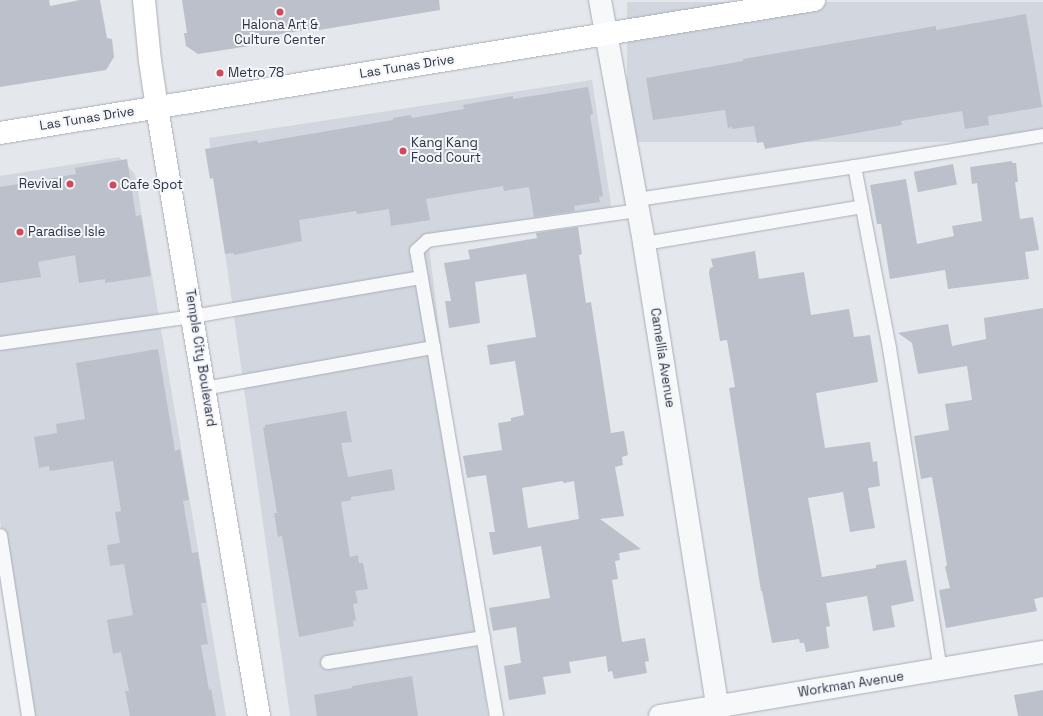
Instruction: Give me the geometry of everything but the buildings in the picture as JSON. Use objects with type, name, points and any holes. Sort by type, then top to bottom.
[{"type":"main road","name":"Temple City Boulevard","points":[[144,0],[150,61],[157,108],[259,716]]},
{"type":"main road","name":"Las Tunas Drive","points":[[0,133],[814,0]]},
{"type":"street","name":"Camellia Avenue","points":[[600,0],[638,205],[718,711]]},
{"type":"street","name":"Workman Avenue","points":[[660,716],[718,711],[1043,652]]},
{"type":"lane","points":[[496,716],[416,250],[427,240],[1043,135]]},
{"type":"lane","points":[[854,166],[889,348],[940,670]]},
{"type":"lane","points":[[644,243],[862,206]]},
{"type":"lane","points":[[0,343],[192,316],[421,277]]},
{"type":"lane","points":[[204,388],[433,347]]},
{"type":"lane","points":[[0,535],[28,716]]},
{"type":"lane","points":[[327,662],[483,637]]},
{"type":"shaded area","points":[[627,2],[1043,2],[1043,142],[627,142]]},
{"type":"shaded area","points":[[592,80],[613,218],[429,247],[488,716],[290,716],[209,138]]},
{"type":"shaded area","points":[[119,157],[135,174],[226,716],[32,716],[0,520],[0,176]]},
{"type":"place","name":"Halona Art & Culture Center","points":[[280,12]]},
{"type":"place","name":"Metro 78","points":[[220,73]]},
{"type":"place","name":"Kang Kang Food Court","points":[[403,151]]},
{"type":"place","name":"Revival","points":[[70,184]]},
{"type":"place","name":"Cafe Spot","points":[[113,185]]},
{"type":"place","name":"Paradise Isle","points":[[20,232]]}]
